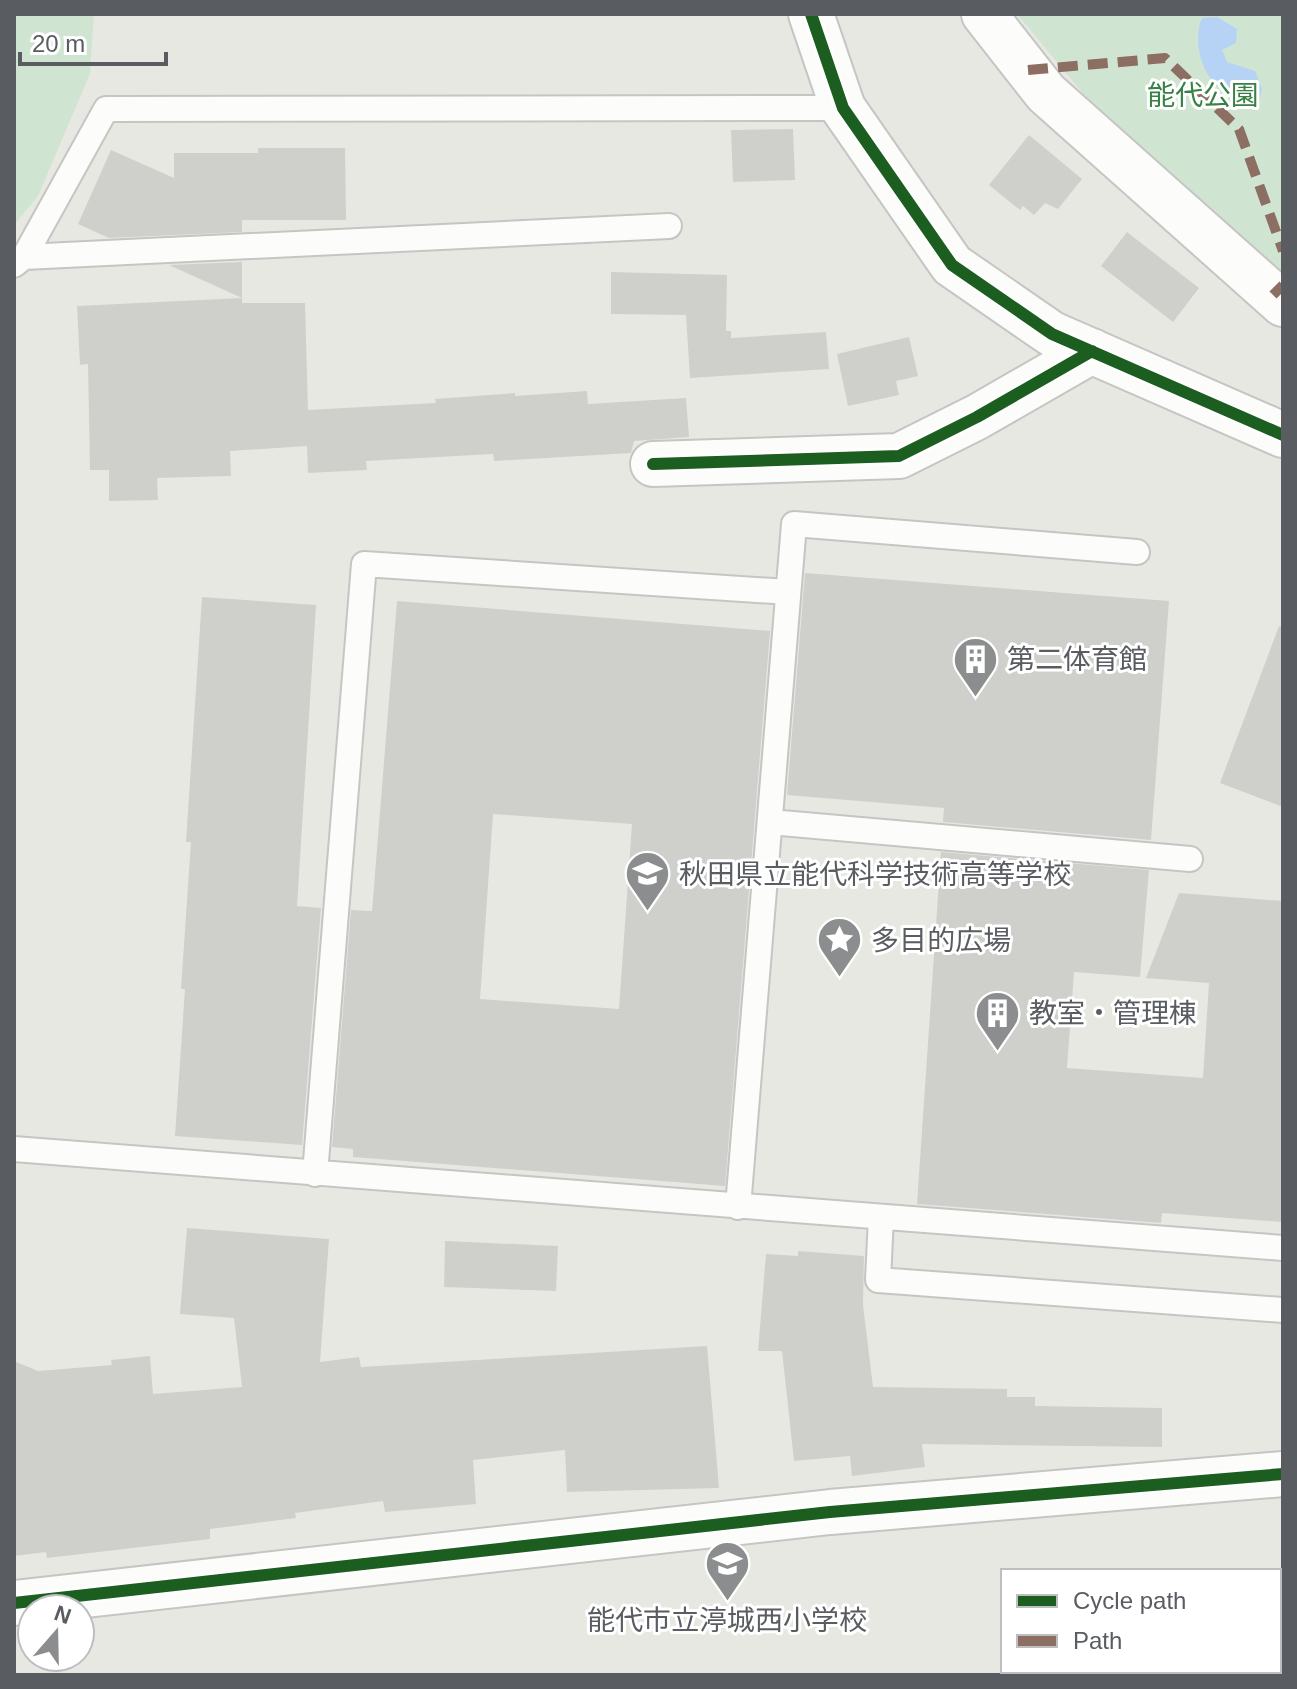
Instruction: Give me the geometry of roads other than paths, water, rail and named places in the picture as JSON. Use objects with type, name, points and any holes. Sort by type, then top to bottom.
[{"type":"street","points":[[811,14],[843,108],[952,265],[1052,334],[1283,435]]},
{"type":"street","points":[[984,14],[1046,93],[1283,304]]},
{"type":"street","points":[[653,464],[899,456],[977,417],[1092,351]]},
{"type":"street","points":[[14,1603],[830,1512],[1283,1474]]},
{"type":"lane","points":[[19,261],[106,109],[843,108]]},
{"type":"lane","points":[[19,261],[669,226]]},
{"type":"lane","points":[[738,1207],[794,524],[1137,552]]},
{"type":"lane","points":[[315,1174],[364,564],[788,592]]},
{"type":"lane","points":[[770,822],[1190,859]]},
{"type":"lane","points":[[14,1149],[1283,1248]]},
{"type":"lane","points":[[881,1217],[878,1280],[1283,1310]]},
{"type":"water","points":[[1217,17],[1237,29],[1236,43],[1222,50],[1227,62],[1255,71],[1262,89],[1259,101],[1222,89],[1208,75],[1200,56],[1199,27],[1202,18]]},
{"type":"place","name":"第二体育館","points":[[976,698]]},
{"type":"place","name":"秋田県立能代科学技術高等学校","points":[[648,913]]},
{"type":"place","name":"多目的広場","points":[[840,979]]},
{"type":"place","name":"教室・管理棟","points":[[998,1052]]},
{"type":"place","name":"能代市立渟城西小学校","points":[[727,1602]]},
{"type":"park label","name":"能代公園","points":[[1203,95]]}]
